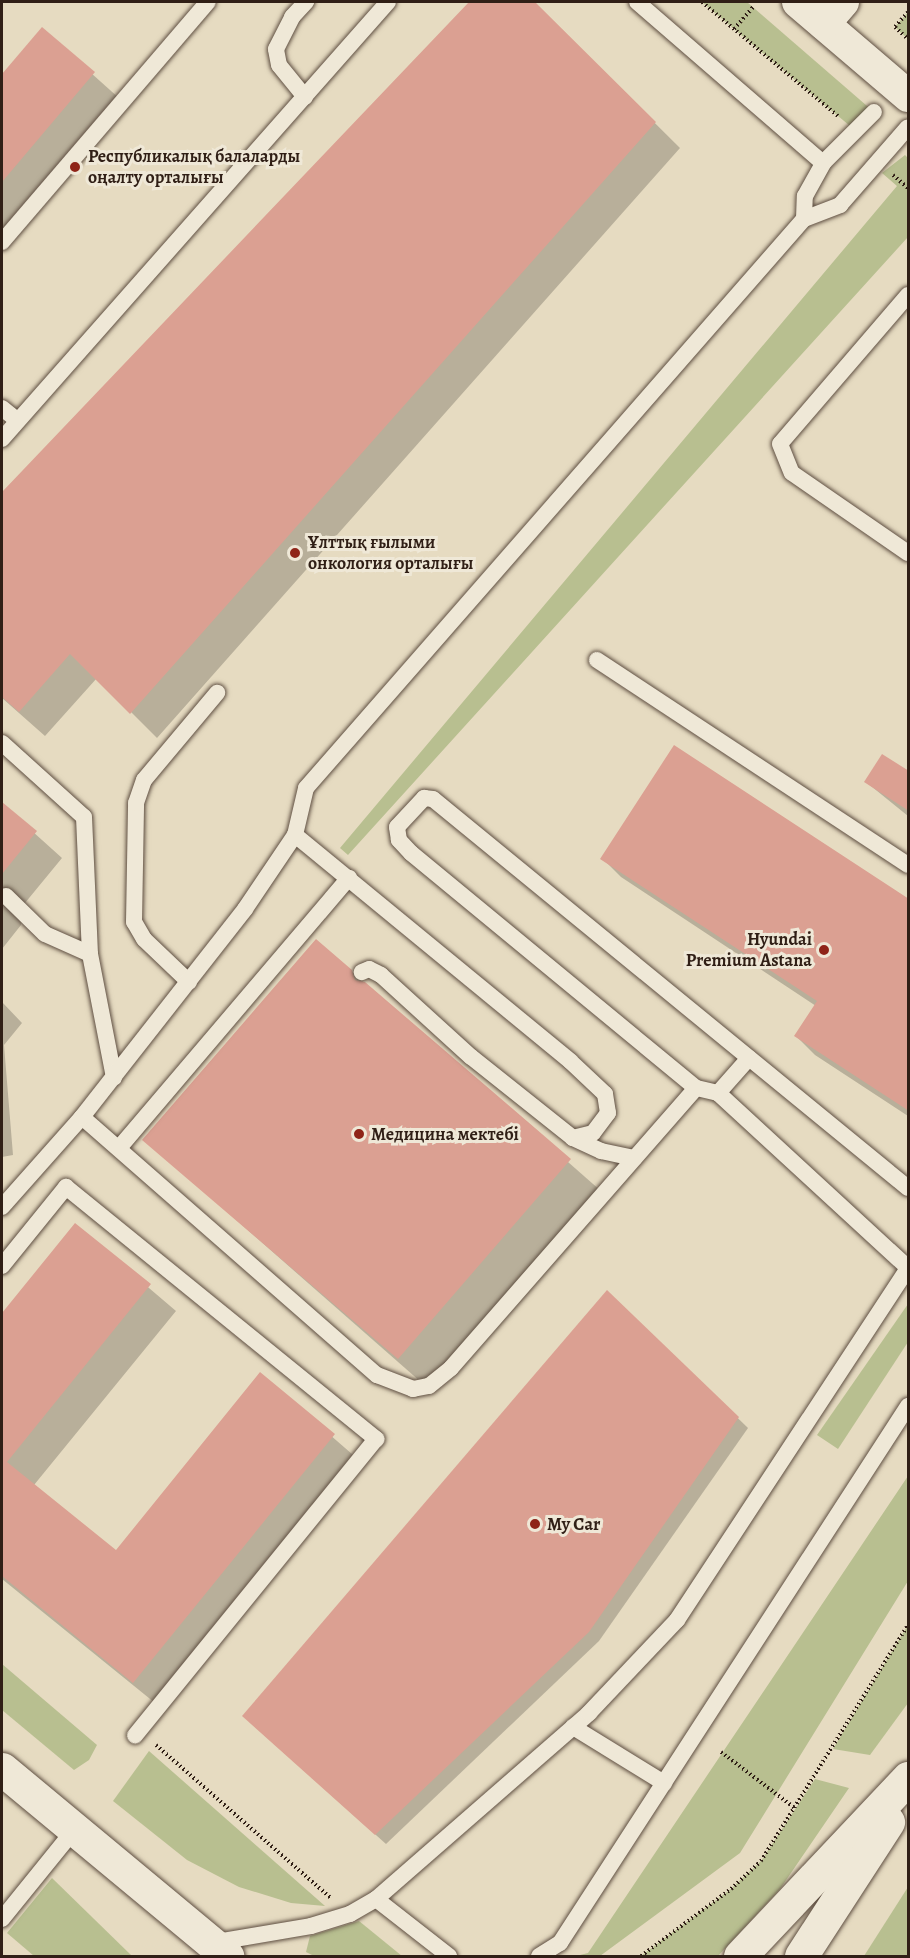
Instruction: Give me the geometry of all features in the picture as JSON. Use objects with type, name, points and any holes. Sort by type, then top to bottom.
[{"type":"main road","points":[[2,1769],[218,1952],[246,1956]]},
{"type":"main road","points":[[740,1956],[909,1778]]},
{"type":"main road","points":[[801,1956],[909,1791]]},
{"type":"street","points":[[798,2],[833,13],[909,96]]},
{"type":"lane","points":[[2,242],[208,2]]},
{"type":"lane","points":[[305,97],[279,64],[276,49],[292,17],[306,2]]},
{"type":"lane","points":[[2,439],[388,2]]},
{"type":"lane","points":[[637,2],[823,163]]},
{"type":"lane","points":[[804,219],[805,195],[823,163],[874,112]]},
{"type":"lane","points":[[2,1207],[82,1117],[189,982],[295,835],[306,788],[804,219],[840,205],[909,127]]},
{"type":"lane","points":[[909,295],[780,444],[792,472],[909,553]]},
{"type":"lane","points":[[2,408],[17,420]]},
{"type":"lane","points":[[597,660],[909,864]]},
{"type":"lane","points":[[189,982],[144,939],[134,922],[136,803],[144,780],[218,693]]},
{"type":"lane","points":[[2,743],[84,817],[90,954],[114,1078]]},
{"type":"lane","points":[[218,1952],[350,1914],[376,1899],[573,1726],[677,1620],[909,1269],[718,1093],[696,1088],[411,853],[399,840],[397,827],[415,807],[424,798],[433,799],[909,1188]]},
{"type":"lane","points":[[295,835],[605,1094],[608,1113],[593,1133],[573,1138]]},
{"type":"lane","points":[[119,1148],[349,878]]},
{"type":"lane","points":[[6,896],[45,934],[90,954]]},
{"type":"lane","points":[[362,972],[369,969],[381,975],[471,1057],[573,1138],[601,1151],[634,1158]]},
{"type":"lane","points":[[718,1093],[749,1058]]},
{"type":"lane","points":[[82,1117],[377,1375],[413,1389],[429,1386],[451,1368],[696,1088]]},
{"type":"lane","points":[[2,1266],[66,1186],[376,1439],[138,1733]]},
{"type":"lane","points":[[539,1956],[561,1942],[909,1406]]},
{"type":"lane","points":[[573,1726],[664,1784]]},
{"type":"lane","points":[[2,1919],[74,1830]]},
{"type":"lane","points":[[376,1899],[449,1956]]},
{"type":"path","points":[[702,2],[856,131]]},
{"type":"path","points":[[734,29],[753,7]]},
{"type":"path","points":[[909,12],[895,27],[909,39]]},
{"type":"path","points":[[878,161],[909,188]]},
{"type":"path","points":[[641,1956],[730,1889],[761,1861],[796,1809],[909,1625]]},
{"type":"path","points":[[138,1733],[350,1914]]},
{"type":"path","points":[[721,1752],[796,1809]]},
{"type":"green space","points":[[702,2],[747,2],[874,112],[856,131]]},
{"type":"green space","points":[[908,12],[908,39],[895,27]]},
{"type":"green space","points":[[905,155],[908,158],[908,237],[348,855],[340,848],[897,186],[882,173]]},
{"type":"green space","points":[[908,1304],[908,1342],[838,1449],[817,1435]]},
{"type":"green space","points":[[908,1476],[908,1581],[740,1853],[600,1956],[576,1956],[588,1953]]},
{"type":"green space","points":[[908,1625],[908,1703],[870,1755],[833,1749]]},
{"type":"green space","points":[[2,1664],[97,1745],[89,1760],[74,1770],[2,1710]]},
{"type":"green space","points":[[149,1751],[325,1906],[291,1903],[239,1887],[187,1860],[113,1801]]},
{"type":"green space","points":[[815,1779],[849,1788],[780,1889],[718,1956],[641,1956],[731,1889],[761,1861]]},
{"type":"green space","points":[[52,1878],[132,1956],[34,1956],[7,1933]]},
{"type":"green space","points":[[908,1887],[908,1956],[864,1956]]},
{"type":"green space","points":[[359,1921],[402,1956],[314,1956],[306,1952],[310,1936]]},
{"type":"building","points":[[469,2],[535,2],[656,122],[130,714],[70,654],[19,712],[2,697],[2,492]]},
{"type":"building","points":[[42,27],[95,72],[2,182],[2,74]]},
{"type":"building","name":"Hyundai Premium Astana","points":[[674,745],[909,899],[909,1111],[794,1036],[817,1001],[600,859]]},
{"type":"building","points":[[882,754],[909,771],[909,811],[864,782]]},
{"type":"building","points":[[2,802],[37,831],[2,874]]},
{"type":"building","points":[[316,939],[352,970],[355,980],[365,982],[571,1159],[398,1359],[142,1140]]},
{"type":"building","points":[[75,1223],[151,1284],[7,1462],[116,1550],[260,1372],[335,1434],[133,1683],[2,1576],[2,1313]]},
{"type":"building","name":"My Car","points":[[607,1290],[739,1417],[589,1632],[375,1835],[242,1716]]},
{"type":"place","name":"Республикалық балаларды оңалту орталығы","points":[[75,167]]},
{"type":"place","name":"Ұлттық ғылыми онкология орталығы","points":[[295,553]]},
{"type":"place","name":"Hyundai Premium Astana","points":[[824,950]]},
{"type":"place","name":"Медицина мектебі","points":[[359,1134]]},
{"type":"place","name":"My Car","points":[[535,1524]]}]
